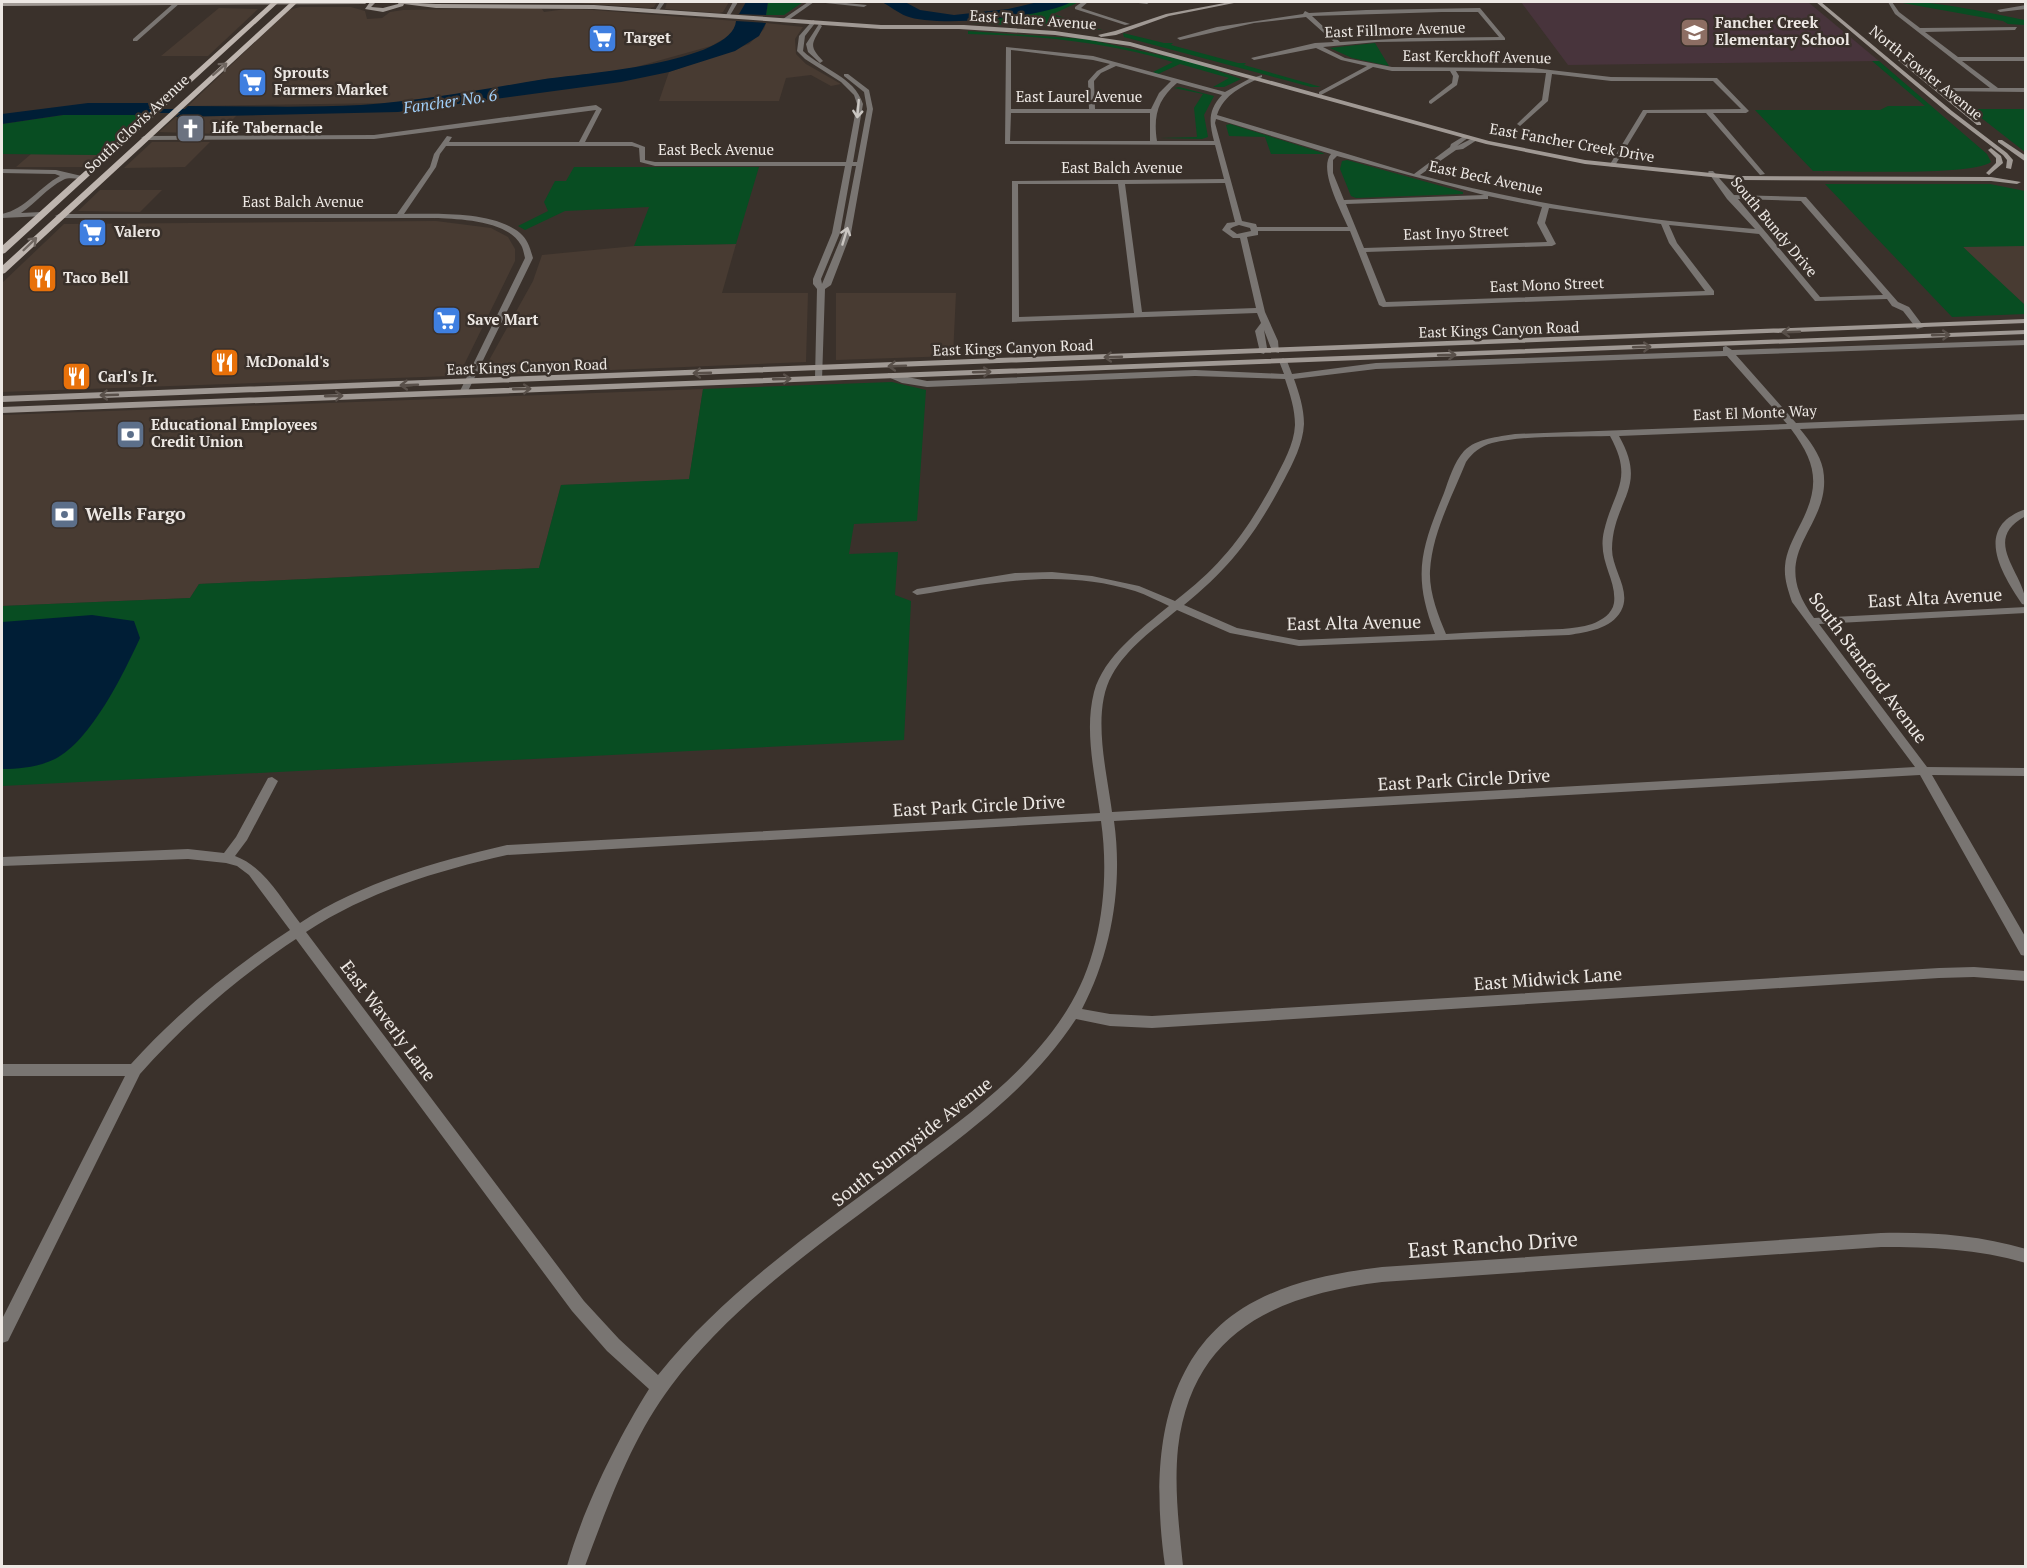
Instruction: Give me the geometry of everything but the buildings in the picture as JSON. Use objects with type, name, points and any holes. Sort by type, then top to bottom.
[{"type":"main road","name":"South Clovis Avenue","points":[[2,270],[144,138],[164,109],[192,78],[275,2]]},
{"type":"main road","name":"East Tulare Avenue","points":[[2,4],[294,2],[366,5],[391,9],[436,6],[567,6],[823,23],[1030,30],[1103,37],[1168,15],[1236,2]]},
{"type":"main road","name":"South Clovis Avenue","points":[[2,251],[124,139],[164,109],[184,101],[294,2]]},
{"type":"main road","points":[[325,2],[336,4]]},
{"type":"main road","points":[[366,5],[373,2]]},
{"type":"main road","name":"East Tulare Avenue","points":[[391,9],[400,5],[401,2],[436,6]]},
{"type":"main road","name":"East Tulare Avenue","points":[[1103,37],[1127,24],[1173,11],[1222,2]]},
{"type":"main road","name":"North Fowler Avenue","points":[[1818,2],[2008,158],[2006,176],[2023,185]]},
{"type":"main road","name":"North Fowler Avenue","points":[[1829,2],[2025,160]]},
{"type":"main road","name":"East Fancher Creek Drive","points":[[1103,37],[1514,145],[1612,164]]},
{"type":"main road","name":"East Fancher Creek Drive","points":[[1258,77],[1466,137],[1550,156],[1712,174],[1991,179],[2023,185]]},
{"type":"main road","points":[[184,101],[178,98],[195,82],[192,78]]},
{"type":"main road","points":[[1950,112],[1999,157],[1999,166],[1989,173]]},
{"type":"main road","points":[[117,162],[112,159],[130,141],[124,139]]},
{"type":"main road","name":"East Fancher Creek Drive","points":[[1712,174],[1989,173],[2025,166]]},
{"type":"main road","points":[[59,216],[53,214],[82,186],[81,178]]},
{"type":"main road","name":"East Kings Canyon Road","points":[[819,373],[891,375],[1129,366],[1293,355],[1408,351],[1433,346],[2025,321]]},
{"type":"main road","points":[[1817,340],[1839,336],[1912,332],[1920,327]]},
{"type":"main road","name":"East Kings Canyon Road","points":[[2,410],[1261,352],[1280,356],[1721,344],[2025,332]]},
{"type":"main road","name":"East Kings Canyon Road","points":[[2,399],[262,390],[466,387]]},
{"type":"main road","points":[[135,404],[146,399],[249,394],[262,390]]},
{"type":"street","points":[[656,11],[662,2]]},
{"type":"street","points":[[727,16],[735,2]]},
{"type":"street","points":[[785,20],[811,2]]},
{"type":"street","points":[[819,2],[864,5]]},
{"type":"street","points":[[1085,2],[1077,8],[1127,24]]},
{"type":"street","points":[[1136,2],[1147,2]]},
{"type":"street","points":[[1358,2],[1364,10]]},
{"type":"street","points":[[1890,2],[1897,12],[1996,90]]},
{"type":"street","points":[[135,40],[177,3]]},
{"type":"street","points":[[2000,10],[2025,7]]},
{"type":"street","points":[[1180,38],[1232,24],[1305,13],[1364,10]]},
{"type":"street","name":"East Fillmore Avenue","points":[[1254,58],[1337,42],[1503,39],[1480,10],[1364,10]]},
{"type":"street","points":[[1305,13],[1337,42]]},
{"type":"street","points":[[813,22],[802,36],[800,51],[816,66],[850,86],[859,98],[836,233],[817,279],[817,284],[821,288],[819,373]]},
{"type":"street","points":[[821,288],[827,285],[847,233],[870,109],[869,99],[861,85],[824,64],[810,51],[811,37],[823,23]]},
{"type":"street","points":[[1920,30],[2015,28]]},
{"type":"street","name":"East Kerckhoff Avenue","points":[[1315,45],[1335,56],[1371,66],[1409,70],[1550,71],[1611,79],[1715,79],[1746,111],[1709,112]]},
{"type":"street","points":[[1218,143],[1007,144],[1008,48],[1063,53],[1115,64],[1225,94]]},
{"type":"street","points":[[1957,59],[2025,59]]},
{"type":"street","points":[[1092,111],[1091,81],[1100,72],[1115,64]]},
{"type":"street","points":[[1321,93],[1371,66]]},
{"type":"street","points":[[1431,102],[1455,84],[1456,76],[1452,70]]},
{"type":"street","points":[[1520,124],[1545,101],[1550,71]]},
{"type":"street","points":[[1258,77],[1225,94],[1215,108],[1213,116],[1239,223],[1249,224],[1256,230],[1352,230]]},
{"type":"street","points":[[1154,144],[1151,126],[1152,111],[1158,96],[1175,81]]},
{"type":"street","points":[[1937,90],[2025,90]]},
{"type":"street","points":[[144,138],[364,137],[596,107],[599,109],[581,144]]},
{"type":"street","name":"East Laurel Avenue","points":[[1007,111],[1152,111]]},
{"type":"street","points":[[1612,164],[1645,111],[1709,112],[1762,174]]},
{"type":"street","name":"East Beck Avenue","points":[[1213,116],[1415,176],[1502,196],[1664,223],[1760,232]]},
{"type":"street","points":[[399,216],[434,167],[437,154],[455,129],[454,126]]},
{"type":"street","points":[[1454,148],[1453,145],[1466,137]]},
{"type":"street","points":[[1415,176],[1454,148],[1475,139]]},
{"type":"street","name":"East Beck Avenue","points":[[444,144],[638,145],[643,149],[640,156],[642,161],[655,164],[860,164]]},
{"type":"street","points":[[1336,153],[1329,165],[1361,250]]},
{"type":"street","points":[[2,171],[56,172],[81,178]]},
{"type":"street","name":"South Bundy Drive","points":[[1712,174],[1818,299],[1893,300]]},
{"type":"street","points":[[15,215],[53,181],[66,176]]},
{"type":"street","name":"East Balch Avenue","points":[[1138,315],[1015,320],[1014,182],[1229,181]]},
{"type":"street","points":[[1121,182],[1138,315],[1260,310]]},
{"type":"street","points":[[1342,202],[1502,196]]},
{"type":"street","points":[[1730,197],[1803,200],[1893,300],[1906,309],[1920,327]]},
{"type":"street","name":"East Inyo Street","points":[[1361,250],[1552,244],[1541,223],[1546,205]]},
{"type":"street","points":[[2,216],[41,214]]},
{"type":"street","name":"East Balch Avenue","points":[[59,216],[458,217],[494,224],[510,230],[523,240],[529,258],[466,387]]},
{"type":"street","name":"South Sunnyside Avenue","points":[[576,1566],[594,1515],[624,1448],[659,1387],[703,1336],[747,1294],[987,1108],[1042,1054],[1073,1013],[1088,984],[1102,930],[1110,869],[1107,818],[1096,723],[1097,701],[1102,681],[1128,648],[1212,576],[1241,546],[1292,456],[1301,423],[1300,411],[1289,377],[1272,331],[1265,324],[1260,310],[1243,236],[1226,230],[1230,225],[1239,223]]},
{"type":"street","name":"East Mono Street","points":[[1361,250],[1383,305],[1711,293],[1673,243],[1664,223]]},
{"type":"street","points":[[1243,236],[1252,235],[1256,230]]},
{"type":"street","points":[[1893,300],[1895,309],[1905,322],[1905,327]]},
{"type":"street","name":"South Sunnyside Avenue","points":[[1261,352],[1259,331],[1265,324]]},
{"type":"street","name":"East Kings Canyon Road","points":[[891,375],[905,381],[927,384],[1195,373],[1289,377],[1376,366],[2025,342]]},
{"type":"street","name":"South Stanford Avenue","points":[[1721,344],[1793,427],[1814,457],[1819,478],[1817,496],[1788,566],[1790,588],[1810,621],[1924,771],[2025,951]]},
{"type":"street","name":"East El Monte Way","points":[[1442,638],[1428,593],[1426,555],[1461,462],[1475,446],[1487,441],[1515,437],[2025,417]]},
{"type":"street","name":"East Alta Avenue","points":[[917,592],[998,578],[1052,575],[1117,583],[1139,589],[1234,631],[1276,640],[1322,644],[1569,632],[1591,628],[1607,620],[1617,609],[1619,599],[1607,555],[1607,539],[1629,472],[1624,451],[1613,434]]},
{"type":"street","points":[[2025,512],[2007,524],[2001,536],[1999,550],[2008,577],[2025,602]]},
{"type":"street","name":"East Alta Avenue","points":[[1810,621],[2025,610]]},
{"type":"street","name":"East Park Circle Drive","points":[[135,1070],[242,970],[295,931],[345,903],[420,871],[507,850],[1924,771],[2025,772]]},
{"type":"street","points":[[227,858],[240,840],[272,781]]},
{"type":"street","name":"East Waverly Lane","points":[[2,861],[188,854],[227,858],[241,863],[254,872],[282,908],[295,931],[578,1306],[613,1345],[659,1387]]},
{"type":"street","name":"East Midwick Lane","points":[[1073,1013],[1110,1020],[1152,1022],[1939,972],[2025,976]]},
{"type":"street","points":[[2,1071],[135,1070],[2,1335]]},
{"type":"street","name":"East Rancho Drive","points":[[1174,1566],[1166,1479],[1172,1428],[1179,1400],[1218,1339],[1246,1316],[1275,1300],[1311,1287],[1397,1275],[1881,1240],[1935,1239],[1973,1242],[2025,1256]]},
{"type":"shaded area","points":[[563,2],[657,2],[654,7],[649,8]]},
{"type":"shaded area","points":[[667,2],[729,2],[723,12],[719,13],[665,9]]},
{"type":"shaded area","name":"Fancher Creek Elementary School","points":[[1521,2],[1808,2],[1879,61],[1568,65]]},
{"type":"shaded area","points":[[300,7],[351,7],[365,11],[367,19],[382,18],[390,12],[403,10],[534,8],[542,9],[544,12],[566,9],[593,10],[736,21],[736,29],[731,35],[711,46],[625,70],[546,79],[481,91],[390,103],[188,106],[289,10]]},
{"type":"shaded area","points":[[219,8],[258,9],[208,56],[161,56]]},
{"type":"shaded area","points":[[766,23],[803,27],[795,39],[796,54],[806,64],[841,84],[831,86],[811,75],[786,78],[779,101],[659,101],[669,72],[749,44],[764,29]]},
{"type":"shaded area","points":[[237,115],[218,134],[159,132],[176,117]]},
{"type":"shaded area","points":[[152,142],[210,142],[185,167],[124,168]]},
{"type":"shaded area","points":[[31,154],[99,155],[85,167],[16,167]]},
{"type":"shaded area","points":[[100,190],[162,190],[140,212],[78,211]]},
{"type":"shaded area","points":[[436,221],[491,228],[508,237],[515,249],[515,261],[460,373],[451,376],[2,392],[2,283],[64,224]]},
{"type":"shaded area","points":[[736,244],[722,293],[808,293],[806,362],[488,375],[482,373],[533,281],[542,255],[645,245]]},
{"type":"shaded area","points":[[1962,246],[2025,246],[2025,305],[1998,281]]},
{"type":"shaded area","points":[[836,293],[956,293],[953,356],[836,360]]},
{"type":"shaded area","points":[[703,389],[689,480],[561,485],[539,568],[199,584],[190,598],[2,606],[2,415]]},
{"type":"green space","points":[[768,2],[803,2],[784,15],[766,15]]},
{"type":"green space","points":[[1071,2],[1079,2],[1053,14],[1102,30],[971,23],[971,20],[1033,13]]},
{"type":"green space","points":[[1897,2],[1928,3],[1961,8],[2025,20],[2025,25],[2008,24],[2003,21]]},
{"type":"green space","points":[[968,31],[1086,39],[1192,62],[1241,79],[1224,87],[1213,87],[1229,78],[1180,64],[1158,74],[1153,72],[1173,62],[1123,49],[1046,38],[968,34]]},
{"type":"green space","points":[[1123,33],[1173,43],[1171,45],[1238,63],[1246,63],[1244,65],[1321,87],[1311,87],[1124,37]]},
{"type":"green space","points":[[1375,43],[1389,66],[1352,58],[1330,48]]},
{"type":"green space","points":[[1872,61],[1879,61],[1987,154],[1991,162],[1979,166],[1935,171],[1813,171],[1755,110],[1880,110],[1888,106],[1925,106]]},
{"type":"green space","points":[[1179,87],[1214,96],[1204,115],[1208,137],[1202,139],[1160,138],[1197,137],[1194,108],[1203,94],[1174,88]]},
{"type":"green space","points":[[1956,93],[1975,109],[2025,109],[2025,152],[1952,95]]},
{"type":"green space","points":[[63,115],[142,115],[99,155],[2,154],[2,124]]},
{"type":"green space","points":[[1230,124],[1324,154],[1271,154],[1265,137],[1229,136],[1226,125]]},
{"type":"green space","points":[[1347,160],[1463,192],[1463,194],[1356,198],[1351,196],[1340,169],[1342,161]]},
{"type":"green space","points":[[574,167],[759,167],[736,244],[634,246],[649,207],[565,211],[525,230],[518,226],[548,211],[544,202],[555,181],[566,181]]},
{"type":"green space","points":[[1825,184],[1990,184],[2025,191],[2025,246],[1963,247],[2025,305],[2025,314],[1952,317]]},
{"type":"green space","points":[[892,382],[926,390],[917,521],[854,524],[849,554],[898,552],[895,595],[911,601],[904,740],[2,786],[2,606],[190,598],[199,584],[539,568],[561,485],[689,479],[703,389]]},
{"type":"water","points":[[746,2],[768,2],[766,15],[739,14]]},
{"type":"water","points":[[882,2],[905,2],[920,10],[954,15],[1008,9],[1038,2],[1071,2],[1038,13],[1014,17],[940,21],[906,16]]},
{"type":"water","points":[[736,21],[766,23],[759,36],[735,51],[669,72],[621,82],[398,112],[176,117],[188,106],[361,105],[407,101],[545,79],[620,70],[652,64],[710,47],[728,35]]},
{"type":"water","points":[[88,103],[155,103],[142,115],[63,115],[2,124],[2,114]]},
{"type":"water","points":[[92,615],[134,621],[140,638],[116,687],[93,722],[68,750],[42,764],[2,769],[2,622]]},
{"type":"waterway","name":"Fancher No. 6","points":[[127,111],[202,111]]},
{"type":"place","name":"Fancher Creek Elementary School","points":[[1694,32]]},
{"type":"place","name":"Target","points":[[603,38]]},
{"type":"place","name":"Sprouts Farmers Market","points":[[253,82]]},
{"type":"place","name":"Life Tabernacle","points":[[191,128]]},
{"type":"place","name":"Valero","points":[[93,232]]},
{"type":"place","name":"Taco Bell","points":[[42,278]]},
{"type":"place","name":"Save Mart","points":[[446,320]]},
{"type":"place","name":"McDonald's","points":[[225,362]]},
{"type":"place","name":"Carl's Jr.","points":[[77,377]]},
{"type":"place","name":"Educational Employees Credit Union","points":[[130,434]]},
{"type":"place","name":"Wells Fargo","points":[[64,514]]}]
